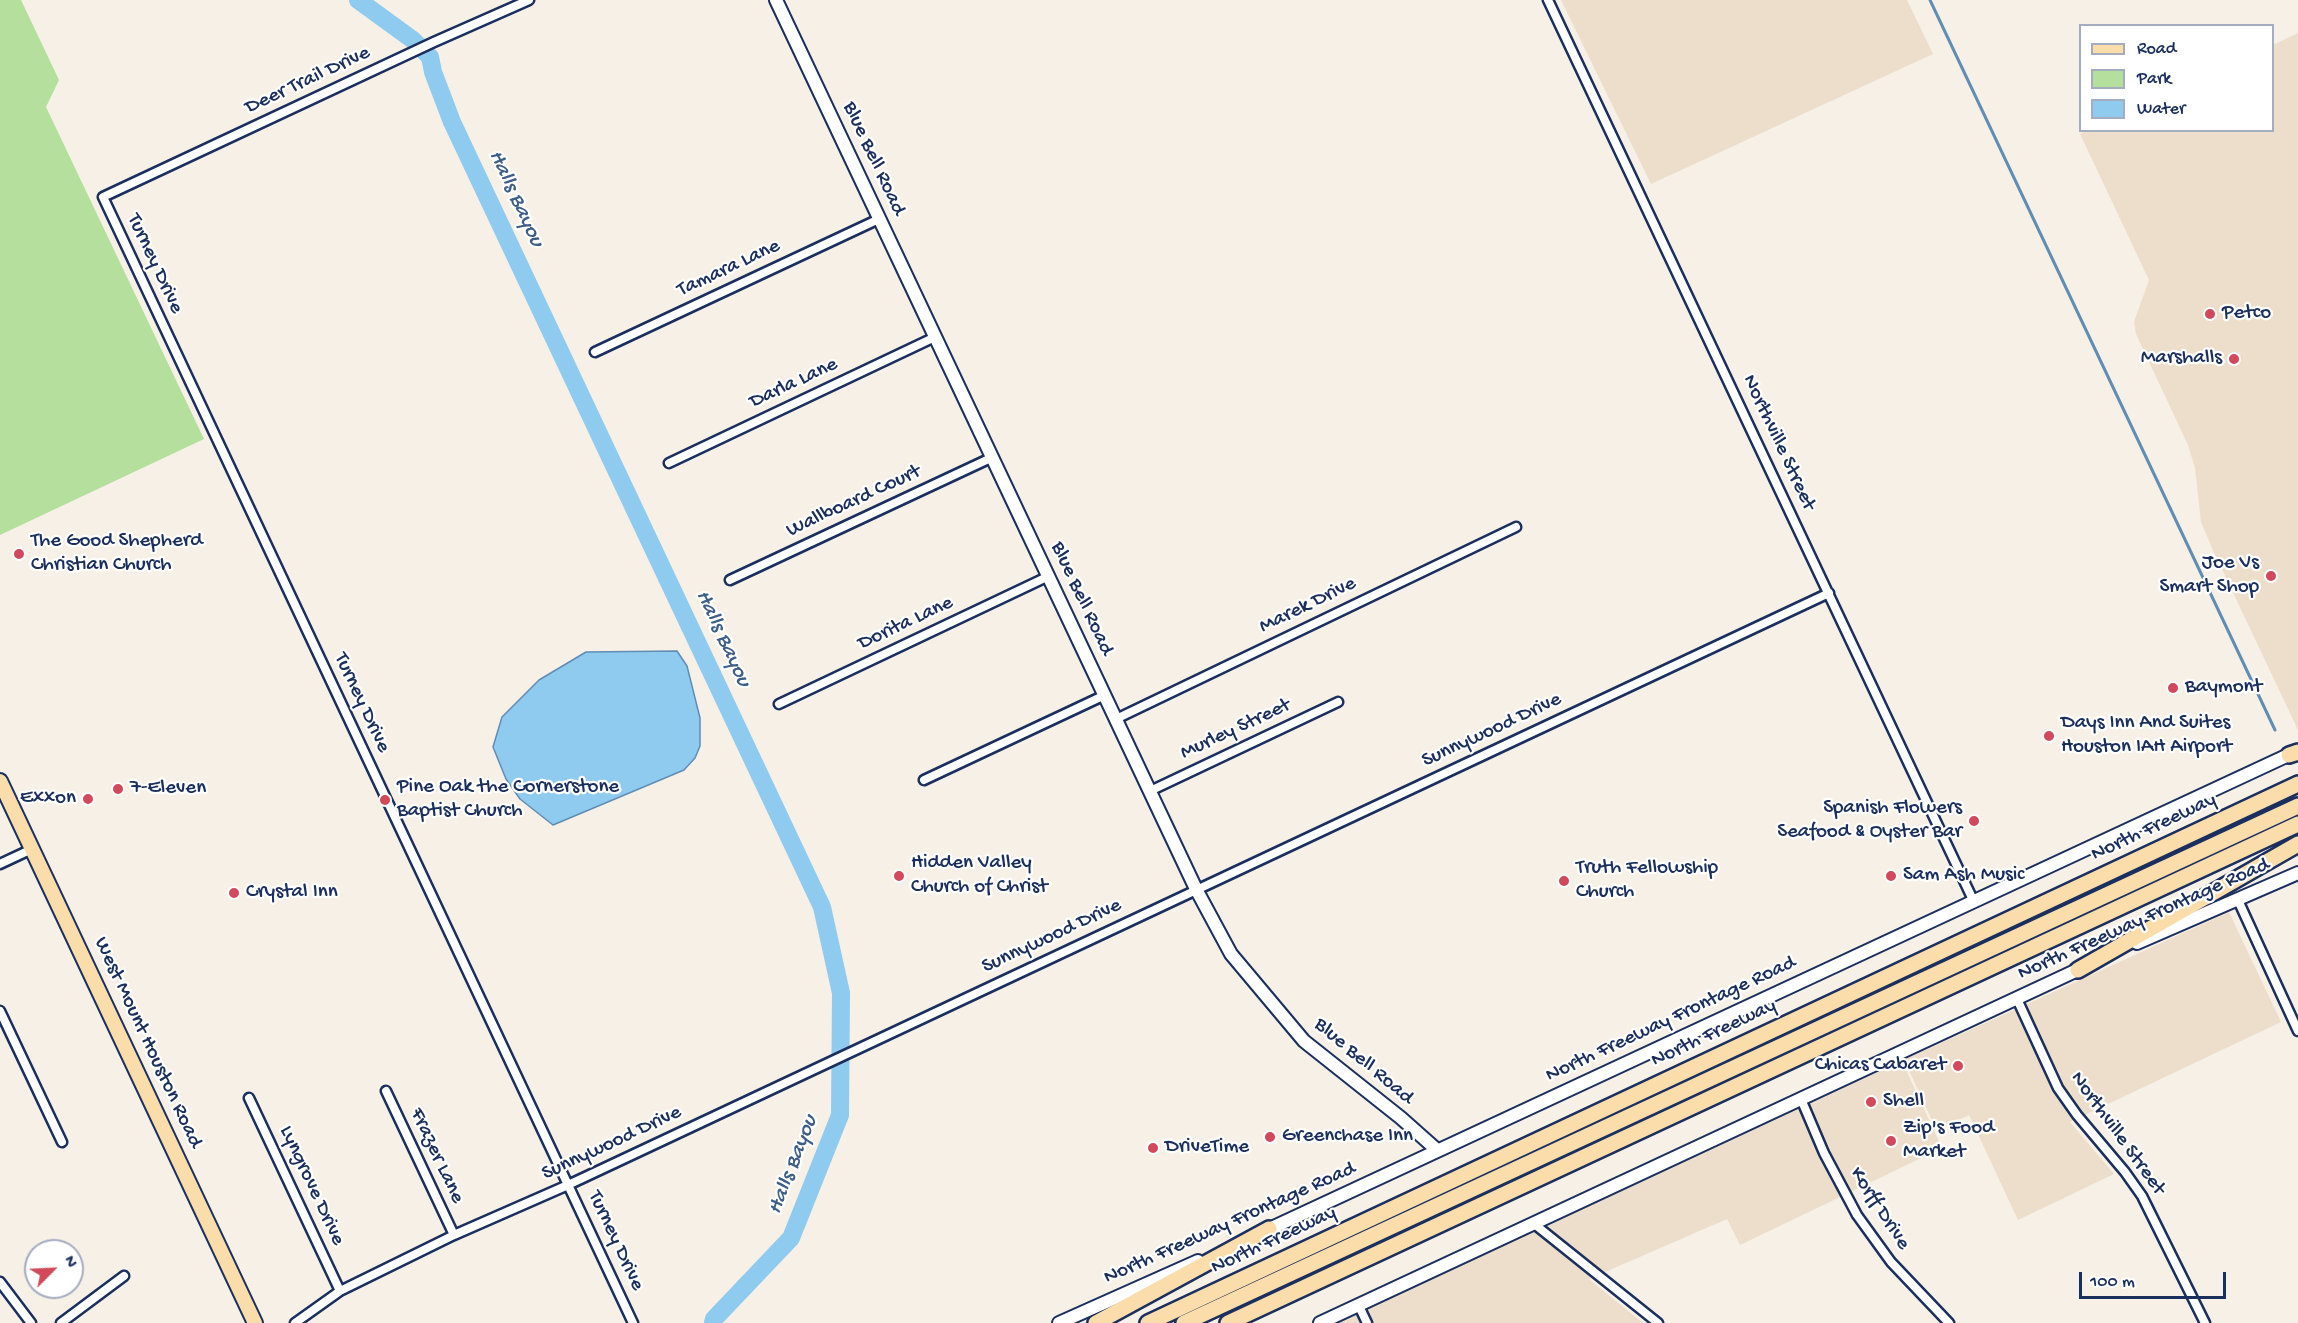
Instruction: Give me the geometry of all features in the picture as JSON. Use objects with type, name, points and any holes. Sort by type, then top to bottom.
[{"type":"highway","name":"North Freeway","points":[[1148,1323],[2298,784]]},
{"type":"highway","name":"North Freeway","points":[[1184,1323],[2298,806]]},
{"type":"highway","points":[[1228,1323],[2298,824]]},
{"type":"highway","points":[[2078,970],[2298,844]]},
{"type":"highway","points":[[1096,1323],[1269,1229]]},
{"type":"main road","name":"Blue Bell Road","points":[[776,0],[1196,889],[1231,954],[1304,1041],[1401,1118],[1437,1150]]},
{"type":"main road","name":"North Freeway Frontage Road","points":[[1059,1323],[1269,1229],[2295,752]]},
{"type":"main road","name":"West Mount Houston Road","points":[[0,781],[255,1323]]},
{"type":"main road","name":"North Freeway Frontage Road","points":[[1320,1323],[2078,970],[2298,873]]},
{"type":"street","name":"Deer Trail Drive","points":[[103,197],[529,0]]},
{"type":"street","name":"Northville Street","points":[[1548,0],[1974,902]]},
{"type":"street","name":"Turney Drive","points":[[103,197],[633,1323]]},
{"type":"street","name":"Tamara Lane","points":[[595,352],[879,219]]},
{"type":"street","name":"Darla Lane","points":[[669,464],[935,337]]},
{"type":"street","name":"Wallboard Court","points":[[730,580],[993,457]]},
{"type":"street","name":"Marek Drive","points":[[1116,719],[1516,527]]},
{"type":"street","name":"Dorita Lane","points":[[779,704],[1049,576]]},
{"type":"street","name":"Sunnywood Drive","points":[[295,1323],[340,1291],[454,1235],[568,1185],[1829,593]]},
{"type":"street","points":[[924,780],[1105,695]]},
{"type":"street","name":"Murley Street","points":[[1150,791],[1338,702]]},
{"type":"street","points":[[0,864],[32,849]]},
{"type":"street","points":[[2237,898],[2298,1031]]},
{"type":"street","name":"Northville Street","points":[[2017,999],[2058,1088],[2077,1115],[2126,1172],[2142,1196],[2205,1323]]},
{"type":"street","points":[[0,1011],[62,1142]]},
{"type":"street","name":"Frazer Lane","points":[[386,1091],[454,1235]]},
{"type":"street","name":"Lyngrove Drive","points":[[249,1098],[340,1291]]},
{"type":"street","name":"Korff Drive","points":[[1801,1099],[1824,1153],[1857,1215],[1891,1262],[1949,1323]]},
{"type":"street","points":[[1533,1223],[1658,1323]]},
{"type":"street","points":[[61,1323],[124,1276]]},
{"type":"street","points":[[0,1282],[31,1323]]},
{"type":"street","points":[[1358,1304],[1367,1323]]},
{"type":"shaded area","points":[[1561,0],[1907,0],[1933,54],[1651,184]]},
{"type":"shaded area","points":[[2298,33],[2298,730],[2201,522],[2195,468],[2188,445],[2136,334],[2134,322],[2149,280],[2080,134],[2084,132],[2274,132],[2274,45]]},
{"type":"shaded area","points":[[2229,912],[2281,1022],[2070,1122],[2114,1174],[2018,1220],[1969,1115],[1937,1131],[1904,1060]]},
{"type":"shaded area","points":[[1902,1061],[1942,1148],[1740,1245],[1727,1219],[1589,1279],[1643,1323],[1337,1323]]},
{"type":"green space","points":[[0,0],[21,0],[59,80],[46,107],[204,439],[0,535]]},
{"type":"water","points":[[677,651],[687,666],[700,718],[700,746],[695,758],[684,770],[553,825],[520,799],[506,779],[493,747],[502,717],[539,680],[586,652]]},
{"type":"waterway","name":"Halls Bayou","points":[[358,0],[413,40],[430,57],[433,72],[452,122],[822,907],[841,993],[840,1115],[791,1238],[714,1319],[713,1323]]},
{"type":"waterway","points":[[1930,0],[2275,730]]},
{"type":"place","name":"Petco","points":[[2210,314]]},
{"type":"place","name":"Marshalls","points":[[2234,359]]},
{"type":"place","name":"The Good Shepherd Christian Church","points":[[19,554]]},
{"type":"place","name":"Joe Vs Smart Shop","points":[[2271,576]]},
{"type":"place","name":"Baymont","points":[[2173,688]]},
{"type":"place","name":"Days Inn And Suites Houston IAH Airport","points":[[2049,736]]},
{"type":"place","name":"7-Eleven","points":[[118,789]]},
{"type":"place","name":"Exxon","points":[[88,799]]},
{"type":"place","name":"Pine Oak the Cornerstone Baptist Church","points":[[385,800]]},
{"type":"place","name":"Spanish Flowers Seafood & Oyster Bar","points":[[1974,821]]},
{"type":"place","name":"Hidden Valley Church of Christ","points":[[899,876]]},
{"type":"place","name":"Sam Ash Music","points":[[1891,876]]},
{"type":"place","name":"Truth Fellowship Church","points":[[1564,881]]},
{"type":"place","name":"Crystal Inn","points":[[234,893]]},
{"type":"place","name":"Chicas Cabaret","points":[[1958,1066]]},
{"type":"place","name":"Shell","points":[[1871,1102]]},
{"type":"place","name":"Greenchase Inn","points":[[1270,1137]]},
{"type":"place","name":"Zip's Food Market","points":[[1891,1141]]},
{"type":"place","name":"DriveTime","points":[[1153,1148]]}]
